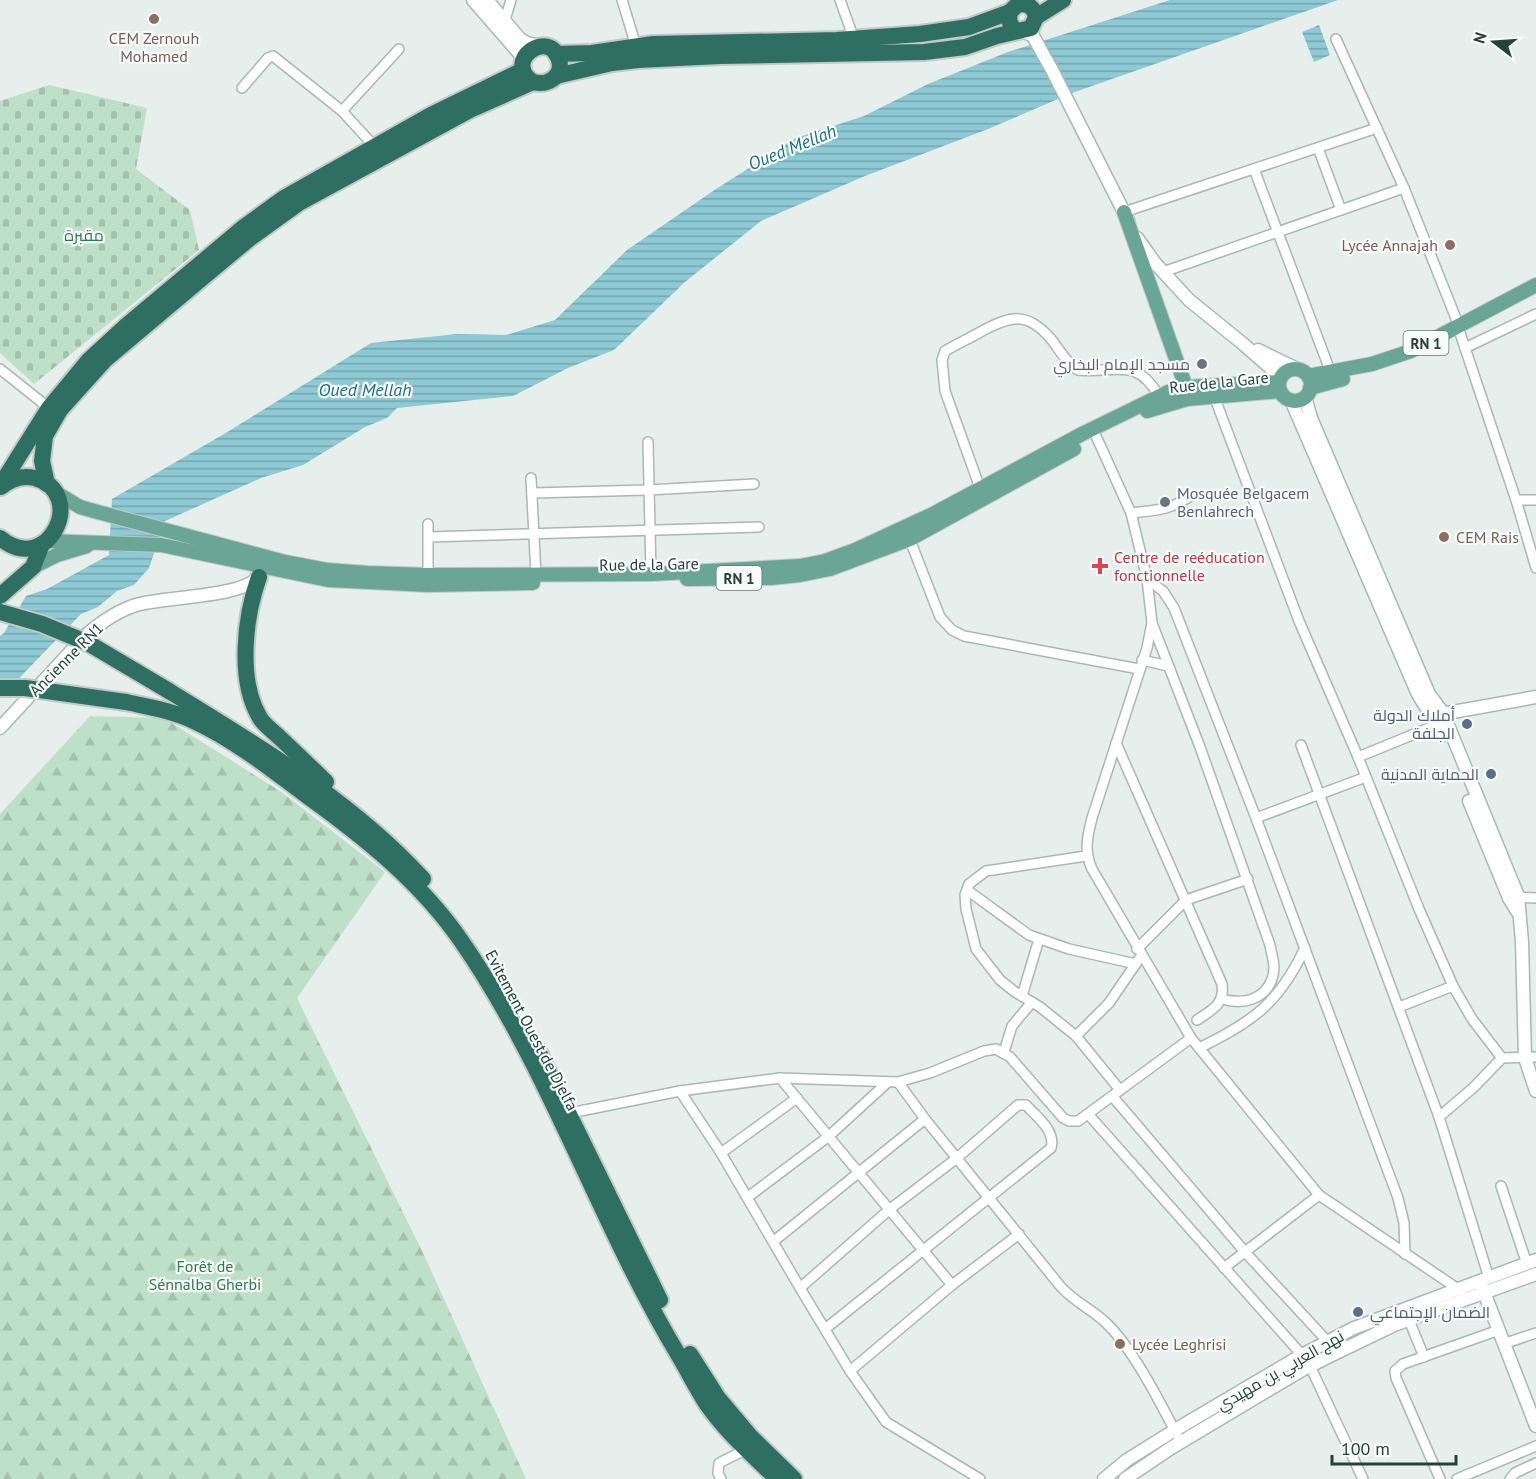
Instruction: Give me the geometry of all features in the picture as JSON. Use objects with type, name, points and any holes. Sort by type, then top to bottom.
[{"type":"highway","points":[[526,72],[546,83],[556,76],[612,63],[638,60],[924,52],[965,47],[1029,21],[1063,0]]},
{"type":"highway","points":[[556,54],[592,53],[636,46],[854,39],[945,31],[969,27],[1010,12],[1009,21],[1029,21]]},
{"type":"highway","points":[[526,72],[524,58],[530,50],[540,46],[556,54],[560,64],[556,76]]},
{"type":"highway","points":[[0,487],[49,408],[77,373],[102,347],[244,227],[284,198],[431,114],[526,72]]},
{"type":"highway","points":[[0,596],[33,567],[45,542],[58,526],[61,515],[60,503],[51,488],[42,461],[45,436],[60,410],[105,360],[249,239],[299,203],[470,110],[526,72]]},
{"type":"highway","points":[[0,487],[17,478],[28,477],[38,479],[51,488]]},
{"type":"highway","points":[[0,538],[10,545],[21,548],[32,548],[45,542]]},
{"type":"highway","points":[[263,567],[252,598],[247,633],[246,666],[250,693],[260,719],[398,852],[468,932],[498,978],[550,1072],[564,1115]]},
{"type":"highway","points":[[0,612],[42,624],[88,643],[169,691],[296,771],[398,852]]},
{"type":"highway","name":"Evitement Ouest de Djelfa","points":[[0,688],[25,688],[126,702],[155,708],[196,721],[265,765],[355,831],[397,868],[430,901],[461,940],[494,991],[564,1115],[658,1296],[718,1398],[750,1436],[794,1479]]},
{"type":"highway","name":"Evitement Ouest de Djelfa","points":[[564,1115],[612,1228],[668,1337],[709,1407],[777,1479]]},
{"type":"main road","points":[[473,0],[520,54],[526,72]]},
{"type":"main road","points":[[487,0],[520,39],[540,46]]},
{"type":"main road","points":[[1029,21],[1140,243],[1189,300],[1294,385],[1417,692],[1438,718],[1514,897],[1522,942],[1536,1091]]},
{"type":"main road","points":[[1124,212],[1186,387]]},
{"type":"main road","name":"RN 1","points":[[1294,385],[1382,369],[1459,330],[1536,285]]},
{"type":"main road","name":"RN 1","points":[[1294,385],[1411,351],[1536,295]]},
{"type":"main road","points":[[1242,343],[1294,385]]},
{"type":"main road","name":"Rue de la Gare","points":[[51,488],[80,507],[166,529],[263,567],[428,575],[651,574],[768,568],[816,562],[907,533],[933,514],[980,488],[1093,433],[1166,404],[1294,385]]},
{"type":"main road","name":"Rue de la Gare","points":[[98,542],[161,545],[328,580],[428,585],[771,578],[800,575],[830,569],[907,533],[1159,396],[1186,387],[1294,385]]},
{"type":"main road","name":"RN 1","points":[[45,542],[98,542]]},
{"type":"main road","points":[[33,567],[57,555],[98,542]]},
{"type":"main road","name":"Ancienne RN1","points":[[0,729],[98,624],[122,610],[143,603],[231,591],[252,584],[263,567]]},
{"type":"main road","points":[[1438,718],[1536,697]]},
{"type":"main road","name":"نهج العربي بن مهيدي","points":[[1104,1479],[1128,1460],[1175,1430],[1195,1426],[1310,1366],[1532,1262]]},
{"type":"main road","name":"نهج العربي بن مهيدي","points":[[1484,1284],[1536,1274]]},
{"type":"main road","points":[[1484,1284],[1503,1344],[1536,1426]]},
{"type":"main road","name":"نهج العربي بن مهيدي","points":[[1125,1479],[1181,1442],[1195,1426],[1302,1355],[1354,1328],[1463,1294]]},
{"type":"street","points":[[505,20],[512,0]]},
{"type":"street","points":[[622,0],[636,46]]},
{"type":"street","points":[[840,0],[854,39]]},
{"type":"street","points":[[1336,39],[1404,188],[1466,348],[1536,568]]},
{"type":"street","points":[[342,111],[399,49]]},
{"type":"street","points":[[242,88],[268,58],[273,56],[342,111],[374,146]]},
{"type":"street","points":[[1124,212],[1377,128]]},
{"type":"street","points":[[1318,148],[1341,210]]},
{"type":"street","points":[[1254,169],[1331,373]]},
{"type":"street","points":[[1163,272],[1404,188]]},
{"type":"street","points":[[1466,348],[1536,314]]},
{"type":"street","points":[[980,488],[945,391],[942,360],[945,351],[1005,319],[1023,320],[1039,327],[1071,367],[1088,371],[1123,368],[1150,380],[1159,396]]},
{"type":"street","points":[[0,369],[49,408]]},
{"type":"street","points":[[1214,396],[1299,621],[1358,757],[1419,909],[1472,1020],[1502,1058]]},
{"type":"street","points":[[1093,433],[1131,513],[1148,579],[1152,623],[1200,747],[1270,945],[1274,967],[1270,984],[1262,995],[1248,1002],[1222,999]]},
{"type":"street","points":[[648,442],[651,574]]},
{"type":"street","points":[[531,478],[536,575]]},
{"type":"street","points":[[532,493],[754,484]]},
{"type":"street","points":[[1131,513],[1164,510],[1189,497]]},
{"type":"street","points":[[1516,500],[1536,500]]},
{"type":"street","points":[[428,524],[428,575]]},
{"type":"street","points":[[429,537],[759,527]]},
{"type":"street","points":[[907,533],[940,617],[952,630],[964,636],[1141,665],[1168,666]]},
{"type":"street","points":[[1148,579],[1163,591],[1174,608],[1256,818],[1398,1198],[1404,1223],[1405,1254]]},
{"type":"street","points":[[1152,623],[1141,665],[1092,818],[1086,842],[1086,856],[1138,956],[1191,1038],[1318,1195],[1463,1294]]},
{"type":"street","points":[[1358,757],[1438,718]]},
{"type":"street","points":[[1116,742],[1222,984],[1222,999],[1218,1006],[1197,1020]]},
{"type":"street","points":[[1301,745],[1439,1117],[1484,1284]]},
{"type":"street","points":[[1256,818],[1366,777]]},
{"type":"street","points":[[1086,856],[986,871],[969,884],[966,909],[976,949],[1000,980],[1076,1036],[1116,1093],[1245,1252],[1328,1342]]},
{"type":"street","points":[[1076,1036],[1109,1003],[1138,956],[1186,900],[1248,879]]},
{"type":"street","points":[[967,890],[1029,935],[1039,939],[1069,949],[1138,956]]},
{"type":"street","points":[[1514,897],[1536,898]]},
{"type":"street","points":[[1022,996],[1039,939]]},
{"type":"street","points":[[1199,1048],[1239,1028],[1278,994],[1294,971],[1305,948]]},
{"type":"street","points":[[1399,1007],[1454,986]]},
{"type":"street","points":[[1004,1052],[1012,1026],[1032,1002]]},
{"type":"street","points":[[564,1115],[680,1091],[780,1078],[898,1082],[930,1073],[990,1049],[996,1049],[1004,1052],[1063,1118],[1078,1121],[1191,1038]]},
{"type":"street","points":[[1439,1117],[1473,1088],[1502,1058],[1531,1057]]},
{"type":"street","points":[[780,1078],[952,1285]]},
{"type":"street","points":[[748,1197],[829,1136],[888,1082]]},
{"type":"street","points":[[898,1082],[925,1119],[1072,1300],[1104,1321],[1115,1334],[1129,1352],[1181,1442]]},
{"type":"street","points":[[680,1091],[748,1197],[850,1371],[886,1422],[980,1479]]},
{"type":"street","points":[[721,1153],[797,1098]]},
{"type":"street","points":[[800,1288],[890,1209],[957,1158],[1018,1105],[1026,1105],[1048,1130],[1052,1137],[1051,1148],[825,1329]]},
{"type":"street","points":[[1088,1114],[1302,1355],[1310,1366],[1363,1479]]},
{"type":"street","points":[[774,1241],[925,1119]]},
{"type":"street","points":[[1501,1186],[1532,1262]]},
{"type":"street","points":[[1224,1268],[1318,1195]]},
{"type":"street","points":[[850,1371],[952,1285],[1019,1234]]},
{"type":"street","points":[[1409,1320],[1424,1357]]},
{"type":"street","points":[[1440,1479],[1395,1374],[1397,1368],[1499,1330]]},
{"type":"street","points":[[1503,1344],[1536,1333]]},
{"type":"street","points":[[1457,1479],[1536,1446]]},
{"type":"street","points":[[721,1479],[718,1473],[719,1462],[747,1449]]},
{"type":"street","points":[[1510,1479],[1515,1473],[1536,1463]]},
{"type":"green space","name":"مقبرة","points":[[49,85],[147,108],[136,169],[190,210],[199,250],[34,384],[0,353],[0,101]]},
{"type":"green space","name":"Forêt de Sénnalba Gherbi","points":[[90,716],[164,718],[280,791],[385,872],[297,998],[424,1255],[526,1479],[0,1479],[0,814]]},
{"type":"water","name":"Oued Mellah","points":[[1170,0],[1338,0],[1072,93],[988,129],[865,176],[761,221],[685,282],[614,350],[568,368],[513,396],[397,408],[387,418],[365,427],[303,465],[261,478],[165,521],[149,568],[134,585],[117,591],[98,607],[81,614],[0,698],[0,636],[26,596],[47,589],[109,555],[112,499],[229,431],[371,343],[457,334],[506,335],[555,320],[627,250],[796,138],[864,116],[928,84],[1008,52]]},
{"type":"water","points":[[1319,25],[1330,55],[1314,62],[1302,32]]},
{"type":"place","name":"CEM Zernouh Mohamed","points":[[154,19]]},
{"type":"place","name":"Lycée Annajah","points":[[1450,245]]},
{"type":"place","name":"مسجد الإمام البخاري","points":[[1202,364]]},
{"type":"place","name":"Mosquée Belgacem Benlahrech","points":[[1165,502]]},
{"type":"place","name":"CEM Rais","points":[[1444,537]]},
{"type":"place","name":"Centre de reéducation fonctionnelle","points":[[1100,566]]},
{"type":"place","name":"أملاك الدولة الجلفة","points":[[1467,724]]},
{"type":"place","name":"الحماية المدنية","points":[[1491,774]]},
{"type":"place","name":"الضمان الإجتماعي","points":[[1358,1312]]},
{"type":"place","name":"Lycée Leghrisi","points":[[1120,1344]]}]
